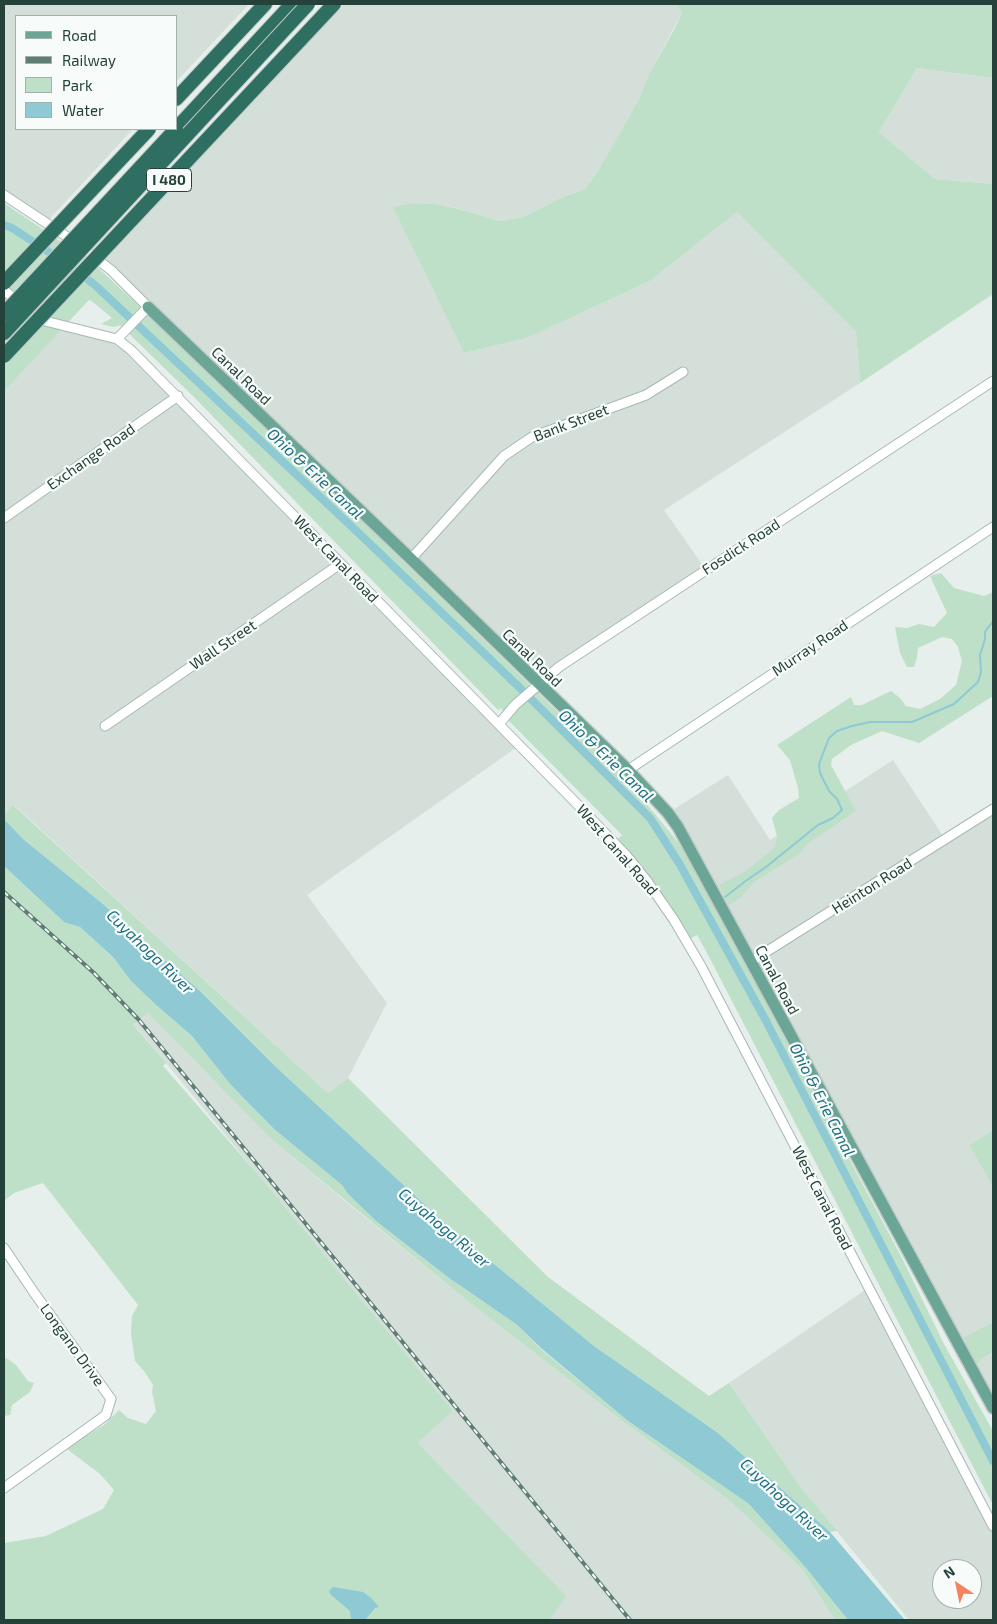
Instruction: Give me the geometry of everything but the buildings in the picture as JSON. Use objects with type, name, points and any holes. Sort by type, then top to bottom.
[{"type":"highway","points":[[178,97],[265,4]]},
{"type":"highway","points":[[178,127],[292,4]]},
{"type":"highway","points":[[4,333],[308,4]]},
{"type":"highway","name":"I 480","points":[[4,356],[334,4]]},
{"type":"highway","points":[[4,283],[148,130]]},
{"type":"highway","points":[[4,314],[175,130]]},
{"type":"main road","name":"Canal Road","points":[[148,307],[411,559],[534,687],[628,770],[661,804],[678,827],[993,1408]]},
{"type":"street","name":"Canal Road","points":[[4,195],[72,240],[112,270],[148,307]]},
{"type":"street","name":"West Canal Road","points":[[4,290],[40,320],[117,339],[131,350],[626,855],[674,920],[701,966],[993,1526]]},
{"type":"street","points":[[117,339],[148,307]]},
{"type":"street","name":"Bank Street","points":[[411,559],[504,456],[532,437],[646,395],[683,372]]},
{"type":"street","name":"Fosdick Road","points":[[499,724],[515,705],[559,667],[993,381]]},
{"type":"street","name":"Exchange Road","points":[[4,518],[178,396]]},
{"type":"street","name":"Murray Road","points":[[628,770],[993,527]]},
{"type":"street","name":"Wall Street","points":[[105,726],[340,564]]},
{"type":"street","name":"Heinton Road","points":[[750,962],[993,809]]},
{"type":"street","name":"Longano Drive","points":[[4,1248],[111,1399],[106,1415],[4,1488]]},
{"type":"shaded area","points":[[4,4],[249,4],[178,80],[178,15],[15,15],[15,130],[132,130],[46,223],[4,195]]},
{"type":"shaded area","points":[[334,4],[676,4],[682,13],[649,74],[639,99],[598,171],[585,189],[558,199],[523,217],[500,221],[436,204],[412,203],[394,207],[464,353],[527,338],[650,281],[737,212],[856,332],[860,383],[664,510],[706,570],[538,684],[96,257]]},
{"type":"shaded area","points":[[917,68],[993,78],[993,184],[935,179],[879,132]]},
{"type":"shaded area","points":[[41,320],[117,339],[520,745],[307,895],[387,1003],[348,1078],[328,1093],[14,805],[4,814],[4,358]]},
{"type":"shaded area","points":[[893,760],[945,839],[993,809],[993,1130],[969,1145],[993,1187],[993,1408],[668,813],[728,775],[770,840]]},
{"type":"shaded area","points":[[148,1013],[271,1139],[465,1299],[616,1416],[730,1501],[802,1569],[835,1620],[550,1620],[565,1596],[418,1443],[453,1411],[133,1023]]},
{"type":"shaded area","points":[[868,1288],[993,1533],[993,1620],[909,1620],[800,1486],[729,1383]]},
{"type":"green space","points":[[676,4],[993,4],[993,78],[917,68],[879,132],[935,179],[993,184],[993,294],[860,383],[856,332],[737,212],[650,281],[527,338],[464,353],[393,207],[412,203],[436,204],[500,221],[523,217],[558,199],[585,189],[598,171],[639,99],[649,74],[675,28],[682,13]]},
{"type":"green space","points":[[4,203],[94,264],[214,376],[627,780],[691,858],[902,1258],[944,1344],[993,1431],[993,1505],[706,951],[697,935],[687,940],[669,910],[672,907],[618,839],[622,835],[507,719],[501,708],[498,710],[194,397],[120,325],[114,327],[101,324],[112,318],[93,302],[89,300],[4,391]]},
{"type":"green space","points":[[941,573],[954,588],[984,596],[993,592],[993,696],[919,743],[882,731],[851,745],[832,759],[831,765],[856,811],[807,844],[799,854],[754,882],[739,899],[729,905],[719,885],[744,872],[772,850],[776,844],[777,836],[772,818],[779,810],[799,798],[790,760],[777,745],[851,697],[854,705],[862,705],[891,691],[906,706],[920,709],[940,699],[956,685],[962,661],[958,647],[952,639],[942,637],[918,648],[914,667],[907,667],[900,653],[895,627],[907,628],[919,624],[934,627],[947,613],[930,576]]},
{"type":"green space","points":[[13,805],[328,1093],[348,1078],[548,1277],[709,1396],[729,1383],[800,1486],[837,1531],[830,1532],[718,1433],[594,1346],[449,1227],[276,1067],[200,991],[103,904],[23,839],[4,819],[4,814]]},
{"type":"green space","points":[[4,866],[63,921],[80,927],[113,957],[131,981],[192,1036],[230,1084],[274,1129],[342,1185],[348,1194],[376,1221],[449,1278],[516,1324],[542,1350],[628,1421],[749,1504],[806,1568],[848,1620],[835,1620],[802,1569],[730,1501],[616,1416],[465,1299],[271,1139],[148,1013],[133,1024],[166,1063],[163,1066],[262,1179],[453,1411],[418,1443],[566,1596],[550,1620],[4,1620],[4,1543],[46,1536],[103,1509],[114,1490],[100,1474],[67,1449],[75,1442],[104,1425],[119,1410],[128,1418],[146,1424],[156,1411],[152,1392],[153,1385],[135,1361],[131,1334],[132,1316],[138,1305],[43,1183],[14,1193],[4,1201]]},
{"type":"green space","points":[[993,1130],[993,1187],[969,1145]]},
{"type":"green space","points":[[993,1323],[993,1351],[976,1363],[964,1337]]},
{"type":"green space","points":[[4,1358],[16,1365],[28,1381],[34,1383],[30,1392],[12,1405],[10,1415],[4,1416]]},
{"type":"water","name":"Cuyahoga River","points":[[4,819],[23,839],[103,904],[200,991],[276,1067],[449,1227],[594,1346],[718,1433],[830,1532],[905,1620],[848,1620],[806,1568],[749,1504],[628,1421],[542,1349],[516,1324],[449,1278],[376,1221],[348,1194],[342,1185],[274,1129],[230,1084],[192,1036],[131,981],[113,957],[80,927],[64,922],[4,866]]},
{"type":"water","points":[[333,1587],[363,1592],[379,1607],[375,1608],[365,1620],[351,1620],[350,1611],[330,1594],[329,1591]]},
{"type":"waterway","name":"Ohio & Erie Canal","points":[[4,225],[12,228],[66,263],[95,285],[367,541],[520,688],[650,818],[679,863],[765,1019],[993,1461]]},
{"type":"waterway","points":[[725,897],[818,825],[833,818],[842,810],[820,773],[819,764],[829,738],[837,731],[870,722],[912,722],[954,704],[978,682],[981,672],[980,655],[985,632],[993,622]]},
{"type":"railway","points":[[4,892],[94,973],[139,1020],[630,1620]]}]
